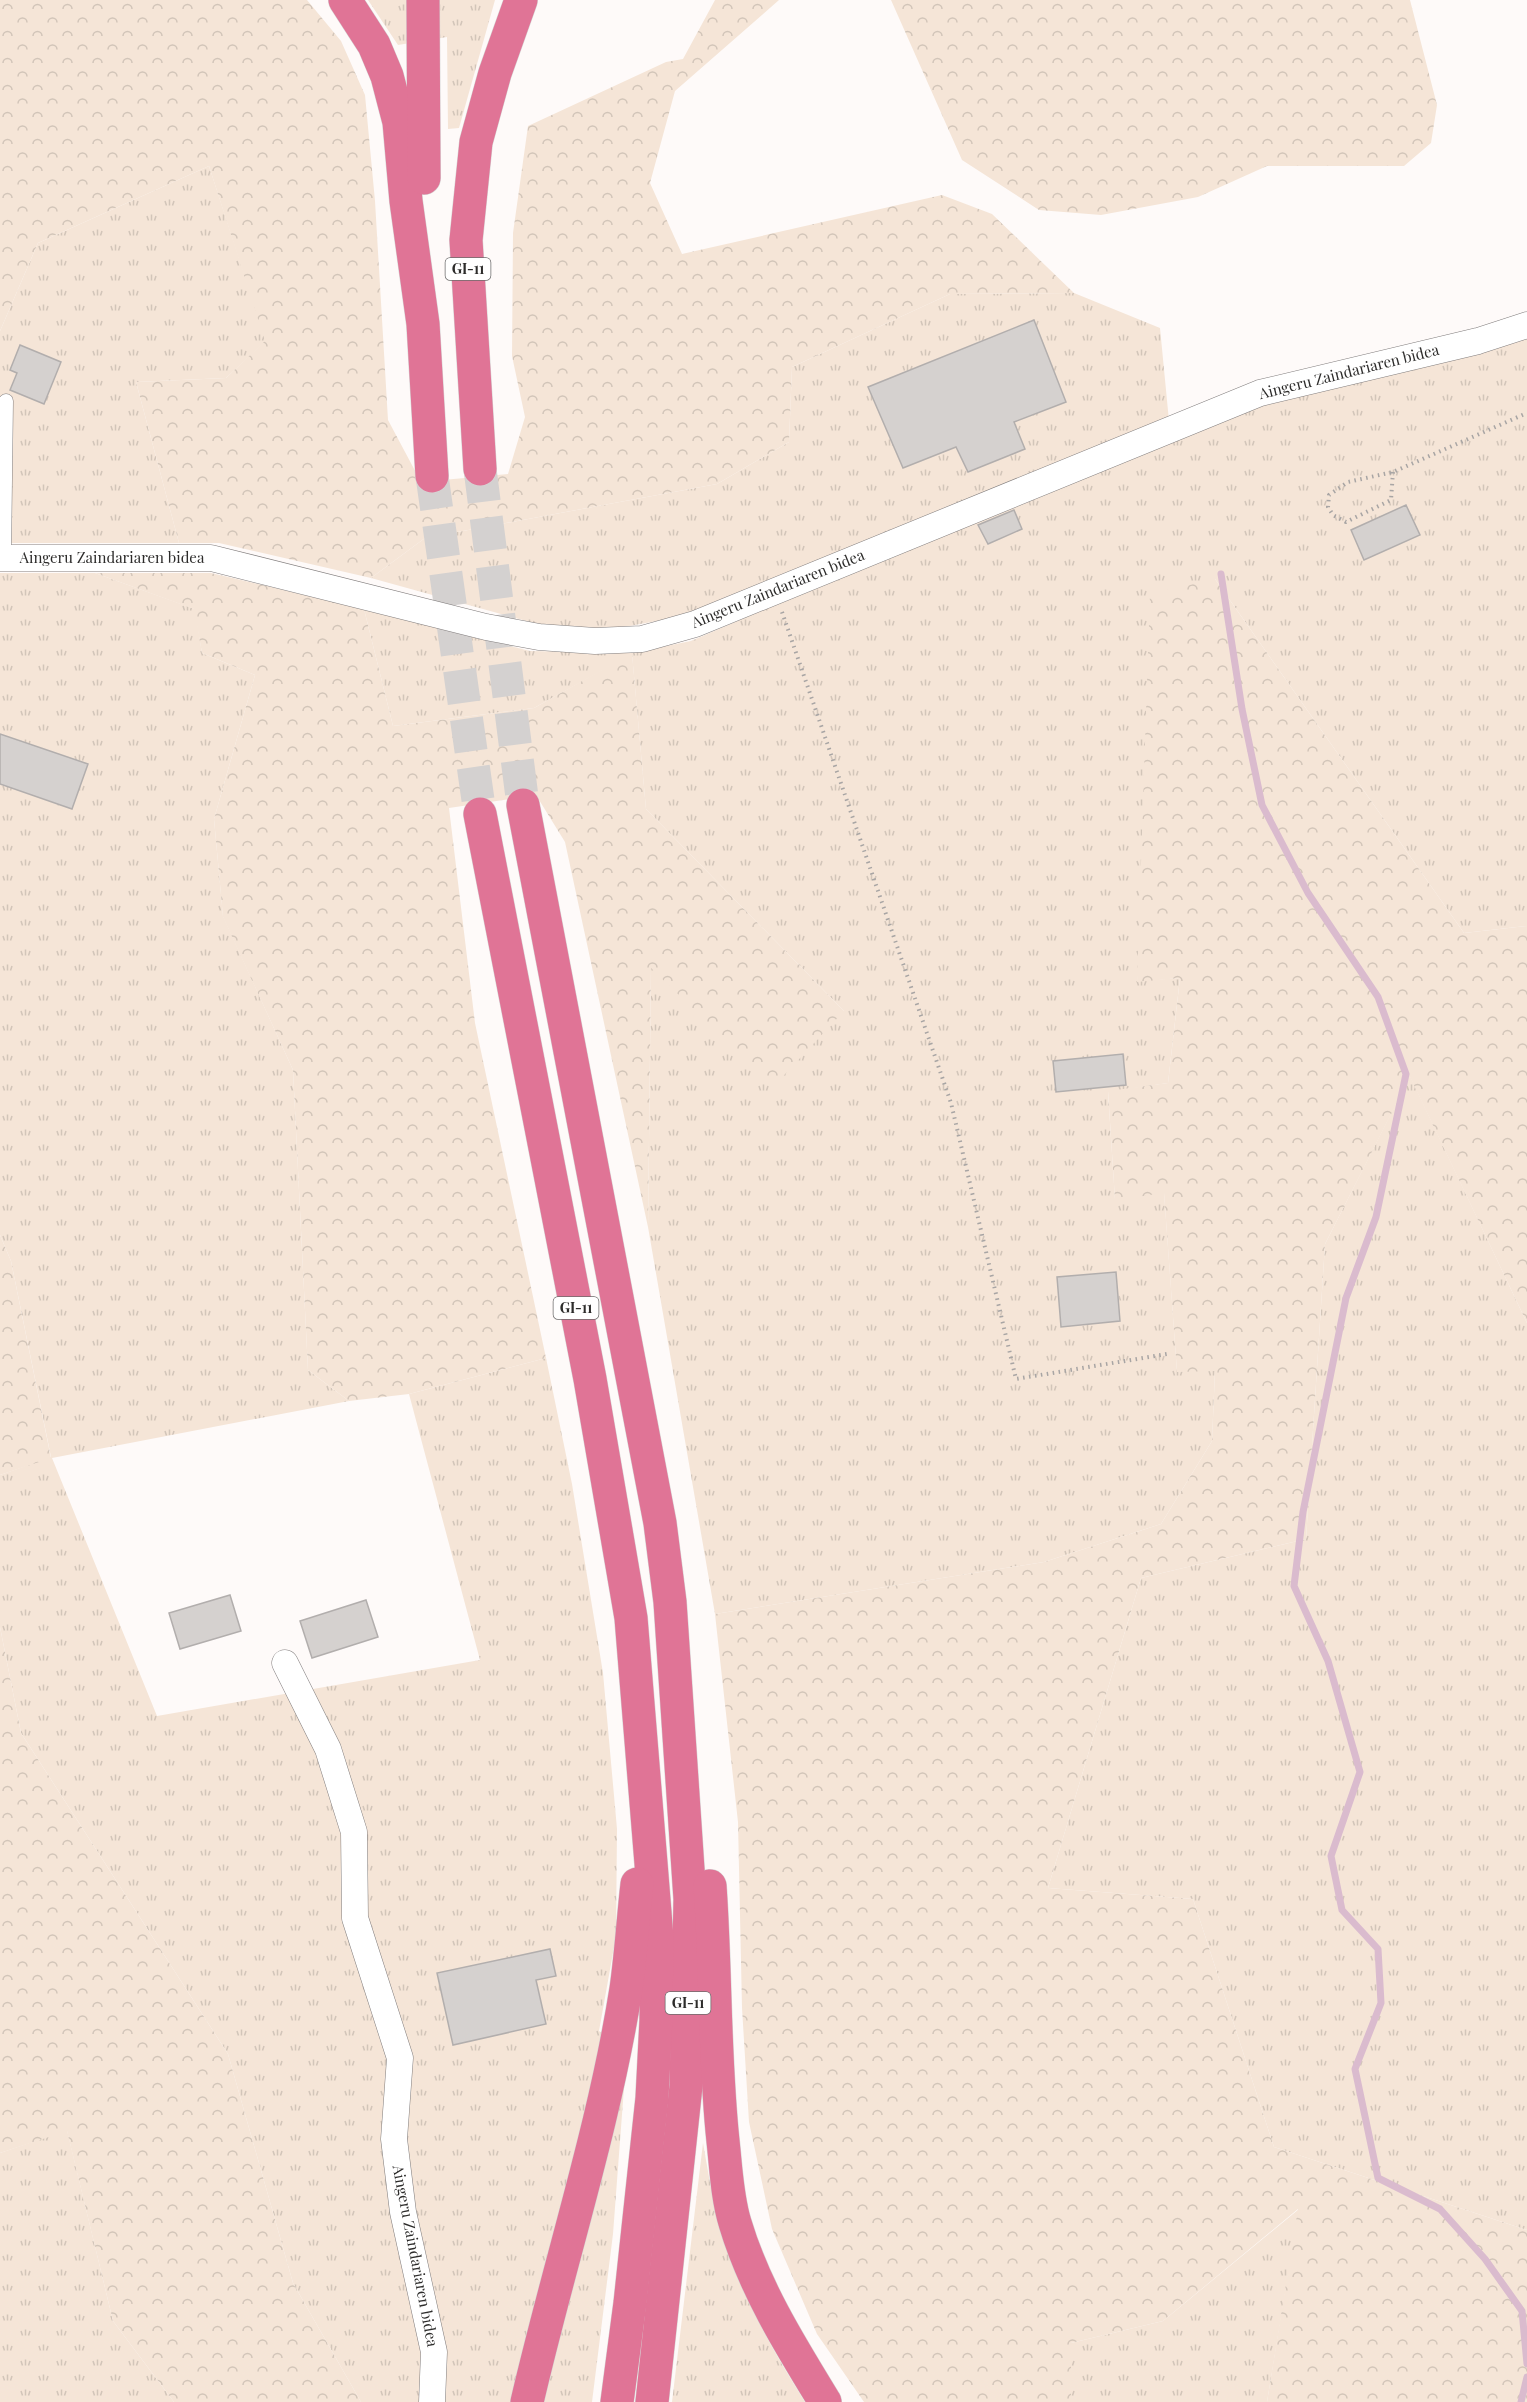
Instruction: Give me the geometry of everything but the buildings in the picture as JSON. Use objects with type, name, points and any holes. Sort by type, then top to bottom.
[{"type":"highway","points":[[345,0],[374,45],[387,76],[399,122],[406,201],[423,324]]},
{"type":"highway","name":"GI-11","points":[[423,0],[423,324],[432,476]]},
{"type":"highway","name":"GI-11","points":[[480,469],[466,240],[476,142],[495,73],[521,0]]},
{"type":"highway","points":[[495,73],[540,0]]},
{"type":"highway","name":"GI-11","points":[[522,804],[660,1522],[670,1602],[690,1899],[686,2086],[652,2402]]},
{"type":"highway","name":"GI-11","points":[[480,814],[590,1379],[631,1618],[657,1937],[653,2087],[617,2402]]},
{"type":"highway","points":[[670,1602],[700,1739],[711,1909],[719,2108],[727,2185],[734,2221],[765,2296],[795,2353],[825,2402]]},
{"type":"highway","points":[[527,2402],[547,2313],[604,2095],[622,2010],[646,1805]]},
{"type":"street","name":"Aingeru Zaindariaren bidea","points":[[2,558],[212,558],[486,627],[539,637],[595,641],[642,639],[695,624],[1260,393],[1478,341],[1527,325]]},
{"type":"street","name":"Aingeru Zaindariaren bidea","points":[[285,1663],[328,1749],[354,1832],[355,1918],[400,2058],[394,2139],[403,2212],[434,2352],[432,2402]]},
{"type":"lane","points":[[2,558],[6,401]]},
{"type":"path","points":[[1393,472],[1392,500],[1346,522],[1334,515],[1328,507],[1329,495],[1348,482],[1393,472],[1527,413]]},
{"type":"path","points":[[775,591],[951,1103],[1016,1379],[1167,1354]]},
{"type":"green space","points":[[0,0],[307,0],[341,41],[365,95],[375,201],[388,420],[421,482],[508,474],[525,417],[512,356],[513,233],[528,126],[666,62],[683,59],[715,0],[779,0],[675,91],[650,183],[682,254],[942,195],[992,214],[1074,293],[950,294],[792,367],[789,442],[717,484],[425,538],[371,578],[219,543],[179,543],[136,382],[226,378],[265,341],[209,166],[38,243],[0,331]]},
{"type":"green space","points":[[368,0],[495,0],[459,128],[448,129],[447,37],[398,45]]},
{"type":"green space","points":[[891,0],[1410,0],[1437,105],[1431,143],[1404,166],[1267,166],[1198,197],[1101,215],[1039,210],[962,160]]},
{"type":"green space","points":[[209,166],[266,341],[226,378],[136,382],[179,543],[0,543],[0,331],[38,243]]},
{"type":"green space","points":[[1074,293],[1160,328],[1169,421],[689,615],[608,630],[541,625],[371,578],[425,538],[717,484],[789,442],[792,367],[950,294]]},
{"type":"green space","points":[[1527,333],[1527,926],[1464,933],[1215,579],[1137,981],[1180,978],[1168,1083],[1108,1092],[1115,1199],[1164,1192],[1177,1371],[1215,1371],[1212,1441],[1161,1524],[1044,1562],[715,1614],[648,1227],[651,967],[844,1011],[646,809],[632,654],[534,708],[393,726],[364,609],[530,651],[632,653],[691,641],[1080,473],[1315,386]]},
{"type":"green space","points":[[0,573],[95,573],[195,609],[202,653],[255,675],[214,819],[223,916],[293,1070],[308,1370],[349,1401],[52,1458],[157,1716],[480,1660],[409,1394],[546,1358],[572,1484],[603,1673],[617,1829],[616,1936],[599,2031],[627,2048],[613,2234],[592,2402],[361,2402],[293,2283],[228,2054],[21,1733],[0,1627],[0,1475],[51,1457],[11,1261],[0,1235]]},
{"type":"green space","points":[[95,573],[211,573],[364,609],[393,726],[534,708],[632,653],[646,809],[844,1011],[773,1087],[651,968],[648,1227],[565,842],[536,795],[449,808],[475,1023],[546,1358],[409,1394],[349,1401],[308,1370],[293,1070],[223,917],[214,819],[255,675],[202,653],[194,609]]},
{"type":"green space","points":[[1215,579],[1464,933],[1527,926],[1527,1323],[1410,1077],[1325,1244],[1306,1539],[1141,1578],[1048,1888],[1193,1899],[1274,2147],[1527,2230],[1527,2402],[1267,2402],[1298,2209],[1163,2321],[1071,2343],[1071,2402],[864,2402],[817,2334],[772,2229],[749,2122],[742,2008],[738,1822],[715,1614],[1044,1562],[1161,1524],[1212,1441],[1215,1371],[1177,1372],[1164,1193],[1115,1200],[1108,1091],[1168,1083],[1180,978],[1137,982],[1150,594]]},
{"type":"green space","points":[[1410,1076],[1527,1323],[1527,2230],[1274,2147],[1193,1899],[1048,1888],[1141,1578],[1306,1539],[1325,1244]]},
{"type":"green space","points":[[0,1235],[11,1261],[51,1458],[0,1475]]},
{"type":"green space","points":[[0,1627],[21,1733],[228,2054],[293,2283],[361,2402],[174,2402],[113,2321],[67,2131],[0,2153]]},
{"type":"green space","points":[[67,2130],[113,2321],[174,2402],[0,2402],[0,2153]]},
{"type":"green space","points":[[703,2143],[721,2230],[741,2284],[760,2325],[805,2402],[672,2402]]},
{"type":"green space","points":[[1299,2209],[1267,2402],[1071,2402],[1071,2343],[1163,2321]]},
{"type":"waterway","points":[[1221,574],[1242,709],[1262,805],[1308,893],[1378,997],[1406,1074],[1376,1217],[1346,1298],[1303,1512],[1294,1586],[1328,1661],[1360,1772],[1331,1856],[1342,1910],[1378,1949],[1381,2003],[1355,2069],[1378,2178],[1440,2209],[1485,2259],[1522,2311],[1527,2364]]},
{"type":"waterway","points":[[1521,2402],[1527,2377]]},
{"type":"tunnel","points":[[480,469],[523,805]]},
{"type":"tunnel","points":[[432,476],[480,814]]}]
